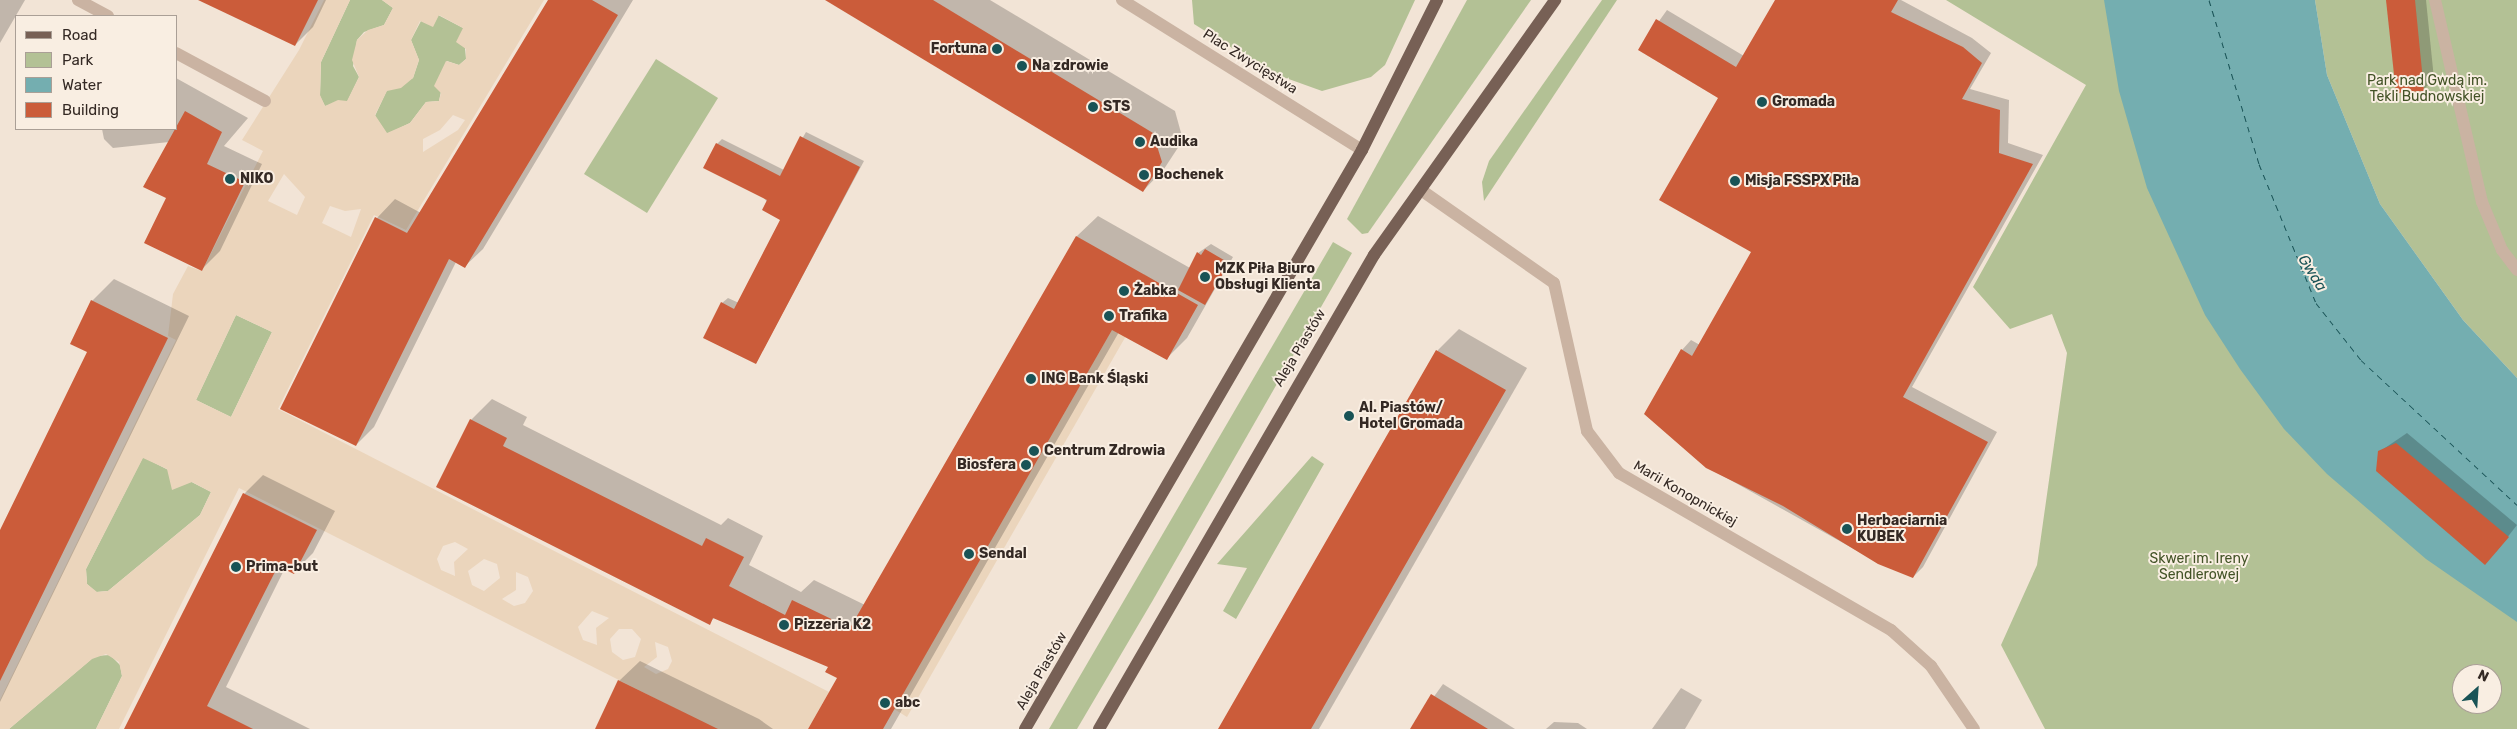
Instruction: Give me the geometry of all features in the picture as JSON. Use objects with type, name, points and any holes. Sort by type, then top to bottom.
[{"type":"main road","name":"Aleja Piastów","points":[[1025,729],[1362,150],[1437,0]]},
{"type":"main road","name":"Aleja Piastów","points":[[1099,729],[1312,356],[1421,190],[1555,0]]},
{"type":"street","points":[[78,0],[106,15]]},
{"type":"street","name":"Plac Zwycięstwa","points":[[1122,0],[1362,150]]},
{"type":"street","points":[[2434,0],[2482,202],[2502,250],[2517,270]]},
{"type":"street","points":[[178,54],[265,101]]},
{"type":"street","name":"Marii Konopnickiej","points":[[1421,190],[1554,283],[1587,431],[1618,473],[1891,630],[1931,666],[1974,729]]},
{"type":"green space","points":[[350,0],[382,0],[393,8],[384,25],[364,32],[357,40],[353,66],[359,77],[347,102],[325,106],[320,96],[321,62]]},
{"type":"green space","points":[[1192,0],[1415,0],[1385,65],[1371,77],[1322,91],[1272,73],[1194,24]]},
{"type":"green space","points":[[1467,0],[1531,0],[1368,233],[1362,234],[1347,219]]},
{"type":"green space","points":[[1602,0],[1617,0],[1484,201],[1482,182],[1489,161]]},
{"type":"green space","name":"Skwer im. Ireny Sendlerowej","points":[[1946,0],[2111,0],[2517,619],[2517,729],[2045,729],[2001,645],[2037,565],[2067,353],[2052,314],[2010,329],[1973,287],[2086,85]]},
{"type":"green space","name":"Park nad Gwdą im. Tekli Budnowskiej","points":[[2315,0],[2517,0],[2517,378],[2463,320],[2380,204],[2327,75]]},
{"type":"green space","points":[[438,15],[463,28],[466,59],[459,65],[447,61],[439,101],[426,102],[410,123],[387,134],[375,116],[387,90],[413,78],[419,60],[411,40],[421,21]]},
{"type":"green space","points":[[656,59],[718,98],[647,213],[584,174]]},
{"type":"green space","points":[[1333,242],[1352,253],[1153,600],[1077,729],[1049,729]]},
{"type":"green space","points":[[236,315],[272,332],[231,417],[196,400]]},
{"type":"green space","points":[[1312,456],[1324,464],[1236,619],[1223,611],[1247,568],[1217,564]]},
{"type":"green space","points":[[143,457],[211,492],[200,515],[108,591],[96,592],[87,584],[86,569]]},
{"type":"green space","points":[[110,655],[120,665],[122,676],[96,729],[9,729],[95,656]]},
{"type":"shaded area","points":[[324,0],[350,0],[321,62],[320,95],[325,106],[338,100],[347,101],[359,77],[352,60],[357,40],[368,30],[384,25],[393,8],[382,0],[544,0],[406,230],[374,215],[278,409],[829,692],[808,729],[716,729],[239,488],[119,729],[96,729],[122,676],[119,662],[106,654],[92,659],[9,729],[0,729],[0,700],[176,340],[168,336],[173,294],[188,266],[202,271],[263,151],[242,140],[299,50]],"holes":[[[439,15],[463,28],[456,42],[466,49],[466,59],[459,65],[446,61],[434,86],[441,93],[439,101],[426,102],[410,123],[387,133],[375,115],[387,91],[401,88],[413,78],[419,60],[411,40],[420,21],[433,27]],[[453,115],[465,120],[458,130],[423,152],[423,139],[440,130]],[[284,174],[305,197],[297,215],[268,201]],[[330,206],[345,211],[361,209],[351,237],[322,223]],[[236,315],[272,332],[231,417],[196,400]],[[143,458],[167,469],[172,490],[192,482],[211,492],[200,515],[108,591],[97,592],[87,584],[86,569]],[[455,542],[468,549],[454,562],[455,576],[441,570],[437,559],[443,546]],[[484,559],[497,564],[500,578],[484,591],[472,585],[468,571]],[[516,572],[528,577],[533,591],[525,603],[514,606],[502,599],[516,590]],[[592,611],[609,618],[596,628],[597,645],[583,640],[578,627]],[[619,629],[632,629],[641,639],[635,657],[623,660],[612,652],[610,639]],[[655,642],[668,647],[672,661],[668,669],[656,674],[644,667],[657,657]]]},
{"type":"shaded area","points":[[1144,274],[1157,282],[907,717],[894,709]]},
{"type":"water","name":"Gwda","points":[[2104,0],[2315,0],[2327,75],[2380,204],[2463,320],[2517,378],[2517,622],[2426,559],[2327,474],[2284,429],[2240,369],[2205,315],[2147,188],[2119,91]]},
{"type":"building","points":[[198,0],[318,0],[295,46]]},
{"type":"building","points":[[548,0],[592,0],[618,15],[465,268],[449,259],[356,446],[280,409],[375,217],[407,233]]},
{"type":"building","points":[[825,0],[933,0],[1153,133],[1162,162],[1143,192]]},
{"type":"building","points":[[1775,0],[1898,0],[1891,12],[1963,47],[1982,63],[1962,99],[2000,110],[1999,153],[2033,164],[1903,397],[1988,442],[1913,578],[1878,564],[1783,506],[1706,468],[1644,414],[1681,349],[1692,356],[1751,252],[1659,200],[1718,98],[1638,50],[1656,19],[1736,67]]},
{"type":"building","points":[[2386,0],[2415,0],[2424,91],[2396,93]]},
{"type":"building","points":[[185,111],[222,132],[207,164],[245,182],[202,271],[144,243],[166,198],[143,187],[174,130],[178,130],[178,124]]},
{"type":"building","points":[[800,136],[860,167],[756,364],[703,338],[721,302],[734,309],[780,220],[762,210],[767,200],[703,168],[716,143],[780,176]]},
{"type":"building","points":[[1076,236],[1198,305],[1167,360],[1112,330],[883,729],[808,729],[837,678],[825,672],[828,667],[713,618],[710,625],[436,487],[470,419],[507,438],[503,446],[702,546],[706,538],[744,557],[729,586],[785,615],[792,600],[850,628]]},
{"type":"building","name":"MZK Piła Biuro Obsługi Klienta","points":[[1205,249],[1229,263],[1205,305],[1178,290],[1197,252],[1201,255]]},
{"type":"building","points":[[91,300],[168,338],[0,681],[0,530],[87,352],[70,344]]},
{"type":"building","points":[[1436,350],[1506,390],[1311,729],[1218,729]]},
{"type":"building","points":[[2396,443],[2509,537],[2485,565],[2376,471],[2378,451]]},
{"type":"building","points":[[243,493],[317,530],[294,574],[278,566],[207,706],[253,729],[124,729]]},
{"type":"building","points":[[618,680],[718,729],[595,729]]},
{"type":"building","points":[[1431,694],[1488,729],[1410,729]]},
{"type":"ferry route","points":[[2209,0],[2259,164],[2316,303],[2361,360],[2517,505]]},
{"type":"place","name":"Fortuna","points":[[997,49]]},
{"type":"place","name":"Na zdrowie","points":[[1022,66]]},
{"type":"place","name":"Gromada","points":[[1762,102]]},
{"type":"place","name":"STS","points":[[1093,107]]},
{"type":"place","name":"Audika","points":[[1140,142]]},
{"type":"place","name":"Bochenek","points":[[1144,175]]},
{"type":"place","name":"NIKO","points":[[230,179]]},
{"type":"place","name":"Misja FSSPX Piła","points":[[1735,181]]},
{"type":"place","name":"MZK Piła Biuro Obsługi Klienta","points":[[1205,277]]},
{"type":"place","name":"Żabka","points":[[1124,291]]},
{"type":"place","name":"Trafika","points":[[1109,316]]},
{"type":"place","name":"ING Bank Śląski","points":[[1031,379]]},
{"type":"place","name":"Al. Piastów/ Hotel Gromada","points":[[1349,416]]},
{"type":"place","name":"Centrum Zdrowia","points":[[1034,451]]},
{"type":"place","name":"Biosfera","points":[[1026,465]]},
{"type":"place","name":"Herbaciarnia KUBEK","points":[[1847,529]]},
{"type":"place","name":"Sendal","points":[[969,554]]},
{"type":"place","name":"Prima-but","points":[[236,567]]},
{"type":"place","name":"Pizzeria K2","points":[[784,625]]},
{"type":"place","name":"abc","points":[[885,703]]}]
